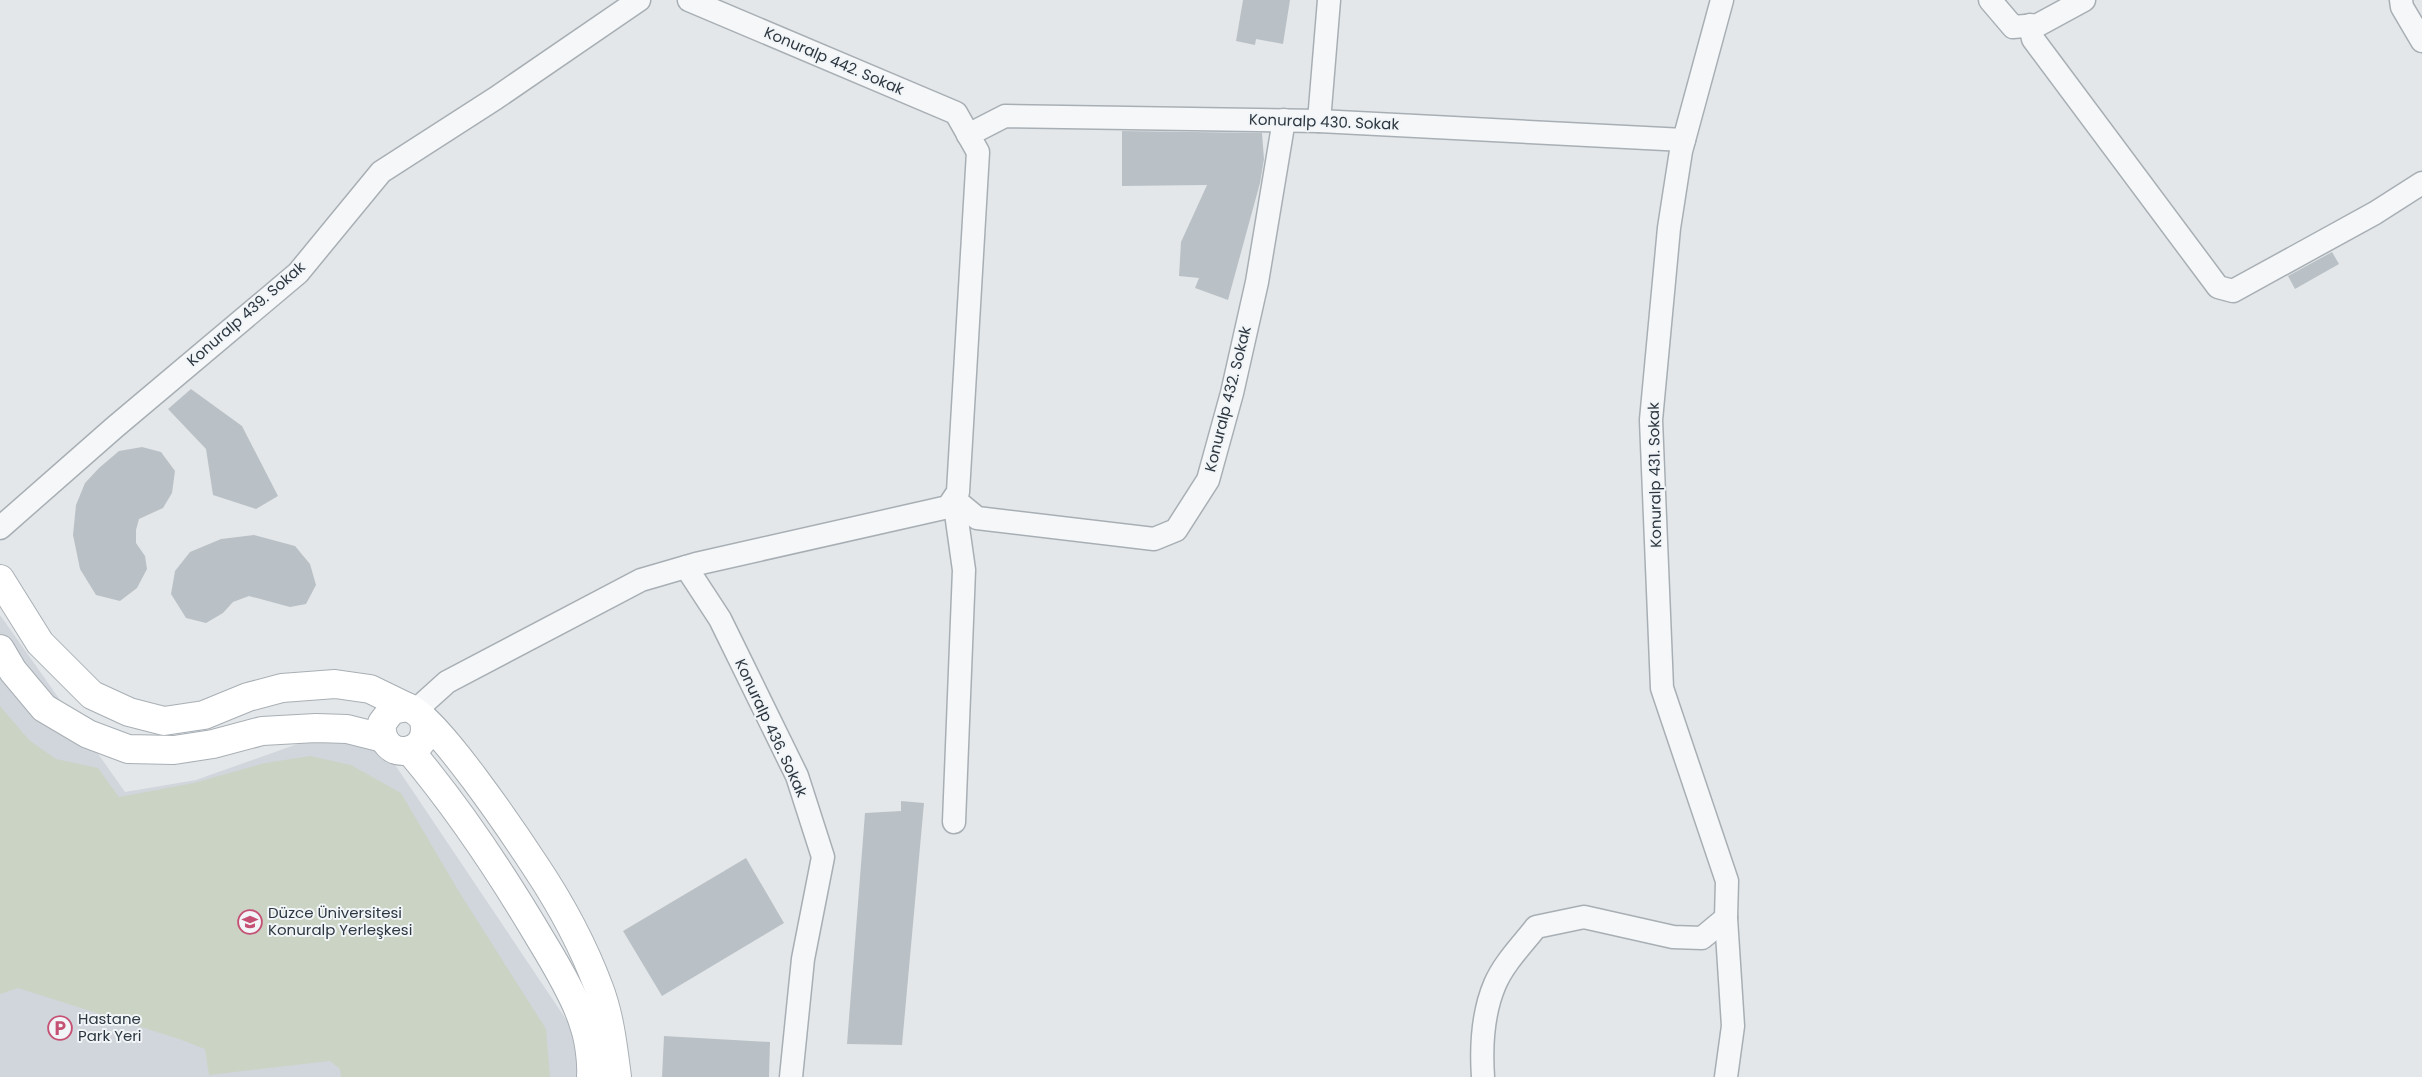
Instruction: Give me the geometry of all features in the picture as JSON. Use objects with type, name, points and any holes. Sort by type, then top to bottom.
[{"type":"main road","points":[[0,579],[40,643],[92,695],[129,712],[164,721],[204,715],[248,697],[282,688],[335,684],[370,689],[415,712],[450,746],[526,852],[580,946],[599,989],[611,1030],[617,1077]]},
{"type":"main road","points":[[0,649],[13,671],[44,708],[88,734],[128,748],[174,750],[212,744],[262,731],[316,728],[347,729],[384,738]]},
{"type":"main road","points":[[399,707],[415,712],[426,727],[425,737],[419,745],[410,750],[404,751],[392,748],[384,738],[382,723],[386,716],[399,707]]},
{"type":"main road","points":[[410,750],[438,784],[472,833],[519,903],[556,965],[584,1024],[591,1077]]},
{"type":"street","name":"Konuralp 439. Sokak","points":[[0,528],[115,427],[298,273],[381,172],[496,98],[639,0]]},
{"type":"street","name":"Konuralp 442. Sokak","points":[[689,0],[956,113],[978,152],[958,492],[954,499],[964,570],[954,822]]},
{"type":"street","points":[[1319,120],[1329,0]]},
{"type":"street","name":"Konuralp 431. Sokak","points":[[1722,0],[1684,140],[1669,228],[1651,420],[1662,688],[1727,881],[1726,918],[1733,1026],[1726,1077]]},
{"type":"street","points":[[1990,0],[2013,27],[2038,25],[2084,0]]},
{"type":"street","points":[[2401,0],[2402,7],[2422,41]]},
{"type":"street","points":[[2030,26],[2033,39],[2218,287],[2233,291],[2375,213],[2422,183]]},
{"type":"street","name":"Konuralp 430. Sokak","points":[[968,135],[1005,116],[1319,120],[1684,140]]},
{"type":"street","name":"Konuralp 432. Sokak","points":[[954,499],[977,518],[1154,540],[1176,530],[1208,480],[1232,393],[1257,282],[1284,120]]},
{"type":"street","points":[[415,712],[447,682],[641,580],[686,567],[948,507],[954,499]]},
{"type":"street","name":"Konuralp 436. Sokak","points":[[686,567],[720,619],[797,776],[823,857],[803,959],[791,1077]]},
{"type":"street","points":[[1483,1077],[1486,1016],[1495,984],[1513,956],[1536,927],[1584,917],[1674,937],[1702,938],[1726,918]]},
{"type":"shaded area","name":"Düzce Üniversitesi Konuralp Yerleşkesi","points":[[0,615],[125,792],[196,780],[365,720],[588,1052],[581,1077],[0,1077]]},
{"type":"shaded area","name":"Düzce Üniversitesi Konuralp Yerleşkesi","points":[[0,706],[29,740],[56,759],[98,768],[119,797],[194,783],[265,763],[310,756],[351,765],[401,793],[458,890],[546,1029],[550,1077],[341,1077],[340,1069],[330,1061],[209,1075],[205,1049],[18,988],[0,994]]},
{"type":"building","points":[[1243,0],[1290,0],[1283,44],[1256,39],[1255,45],[1236,41]]},
{"type":"building","points":[[1122,131],[1262,133],[1264,159],[1260,183],[1228,300],[1195,288],[1199,278],[1179,276],[1181,242],[1207,185],[1122,186]]},
{"type":"building","points":[[2332,252],[2339,264],[2295,289],[2288,276]]},
{"type":"building","points":[[191,389],[242,426],[278,496],[256,509],[213,495],[206,449],[168,409]]},
{"type":"building","points":[[142,447],[161,452],[175,471],[172,493],[163,508],[139,519],[136,530],[136,543],[145,556],[147,569],[137,588],[120,601],[96,595],[80,569],[73,535],[76,505],[85,483],[99,468],[119,451]]},
{"type":"building","points":[[254,535],[295,546],[310,564],[316,585],[306,604],[290,607],[249,596],[233,602],[223,613],[206,623],[186,618],[171,594],[175,571],[190,552],[221,539]]},
{"type":"building","points":[[901,801],[924,803],[902,1045],[847,1044],[865,813],[901,811]]},
{"type":"building","points":[[746,858],[784,923],[662,996],[623,931]]},
{"type":"building","points":[[664,1036],[770,1042],[769,1077],[662,1077]]},
{"type":"place","name":"Düzce Üniversitesi Konuralp Yerleşkesi","points":[[250,922]]},
{"type":"place","name":"Hastane Park Yeri","points":[[60,1028]]}]
